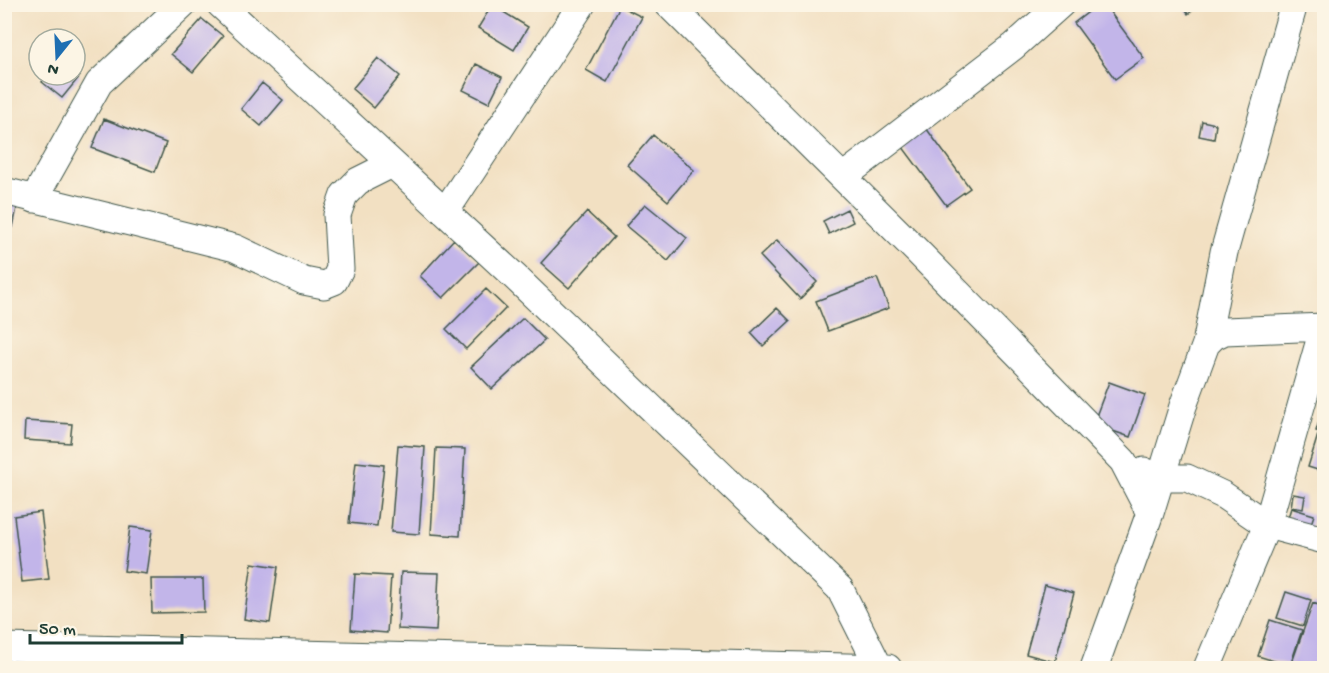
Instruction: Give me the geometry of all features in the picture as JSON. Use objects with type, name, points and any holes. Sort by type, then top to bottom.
[{"type":"street","points":[[34,198],[99,83],[183,4]]},
{"type":"street","points":[[220,4],[515,277],[757,512],[840,588],[884,668]]},
{"type":"street","points":[[445,212],[582,4]]},
{"type":"street","points":[[668,4],[843,177],[1123,461],[1150,513]]},
{"type":"street","points":[[843,177],[1014,46],[1061,4]]},
{"type":"street","points":[[1094,669],[1150,513],[1183,406],[1206,344],[1224,252],[1294,4]]},
{"type":"street","points":[[4,191],[235,248],[304,281],[324,285],[334,281],[340,269],[337,215],[344,195],[358,181],[392,164]]},
{"type":"street","points":[[1206,344],[1214,336],[1225,331],[1324,327],[1267,525],[1207,669]]},
{"type":"street","points":[[1123,461],[1160,478],[1187,478],[1222,495],[1267,525],[1324,540]]},
{"type":"street","points":[[4,648],[884,668]]},
{"type":"building","points":[[433,4],[454,4],[448,14]]},
{"type":"building","points":[[1099,4],[1104,4],[1144,58],[1115,79],[1074,23]]},
{"type":"building","points":[[1181,4],[1201,4],[1188,14]]},
{"type":"building","points":[[492,5],[528,27],[514,50],[478,28]]},
{"type":"building","points":[[620,6],[642,17],[607,82],[586,70]]},
{"type":"building","points":[[202,19],[223,36],[193,72],[171,54]]},
{"type":"building","points":[[378,58],[400,76],[374,108],[352,89]]},
{"type":"building","points":[[476,64],[502,77],[489,103],[463,90]]},
{"type":"building","points":[[262,83],[283,100],[261,126],[241,109]]},
{"type":"building","points":[[48,87],[71,87],[62,98]]},
{"type":"building","points":[[104,119],[166,143],[155,172],[92,148]]},
{"type":"building","points":[[1202,121],[1216,124],[1214,139],[1199,136]]},
{"type":"building","points":[[926,128],[970,188],[946,205],[902,146]]},
{"type":"building","points":[[653,135],[694,170],[668,201],[627,165]]},
{"type":"building","points":[[4,200],[18,203],[13,227],[4,226]]},
{"type":"building","points":[[645,204],[687,238],[668,261],[626,226]]},
{"type":"building","points":[[847,209],[853,222],[829,234],[823,221]]},
{"type":"building","points":[[587,212],[614,237],[569,288],[541,263]]},
{"type":"building","points":[[454,239],[479,262],[443,298],[420,276]]},
{"type":"building","points":[[777,240],[817,282],[800,299],[760,256]]},
{"type":"building","points":[[877,278],[889,308],[828,331],[816,301]]},
{"type":"building","points":[[486,289],[506,308],[466,349],[446,329]]},
{"type":"building","points":[[777,308],[790,321],[763,346],[751,333]]},
{"type":"building","points":[[523,318],[545,340],[492,389],[471,367]]},
{"type":"building","points":[[1109,382],[1145,395],[1130,437],[1093,424]]},
{"type":"building","points":[[1324,405],[1324,433],[1316,431]]},
{"type":"building","points":[[25,421],[72,424],[70,443],[24,440]]},
{"type":"building","points":[[1318,435],[1324,437],[1324,472],[1308,467]]},
{"type":"building","points":[[398,445],[425,447],[419,534],[391,532]]},
{"type":"building","points":[[436,448],[465,449],[460,536],[431,534]]},
{"type":"building","points":[[356,462],[384,465],[377,526],[349,523]]},
{"type":"building","points":[[1293,494],[1305,496],[1303,509],[1291,507]]},
{"type":"building","points":[[1291,508],[1314,515],[1309,530],[1286,524]]},
{"type":"building","points":[[41,512],[49,579],[22,582],[14,516]]},
{"type":"building","points":[[130,527],[152,530],[146,574],[124,571]]},
{"type":"building","points":[[252,563],[278,567],[270,623],[244,619]]},
{"type":"building","points":[[401,572],[439,573],[436,631],[398,629]]},
{"type":"building","points":[[355,574],[391,576],[387,633],[351,630]]},
{"type":"building","points":[[151,579],[203,579],[204,612],[152,613]]},
{"type":"building","points":[[1045,585],[1074,593],[1055,662],[1026,654]]},
{"type":"building","points":[[1286,592],[1311,600],[1303,626],[1277,618]]},
{"type":"building","points":[[1313,603],[1324,607],[1324,668],[1290,668]]},
{"type":"building","points":[[1270,620],[1302,630],[1290,666],[1258,656]]},
{"type":"building","points":[[35,657],[36,668],[4,668],[4,661]]},
{"type":"building","points":[[125,665],[125,668],[103,667]]}]
